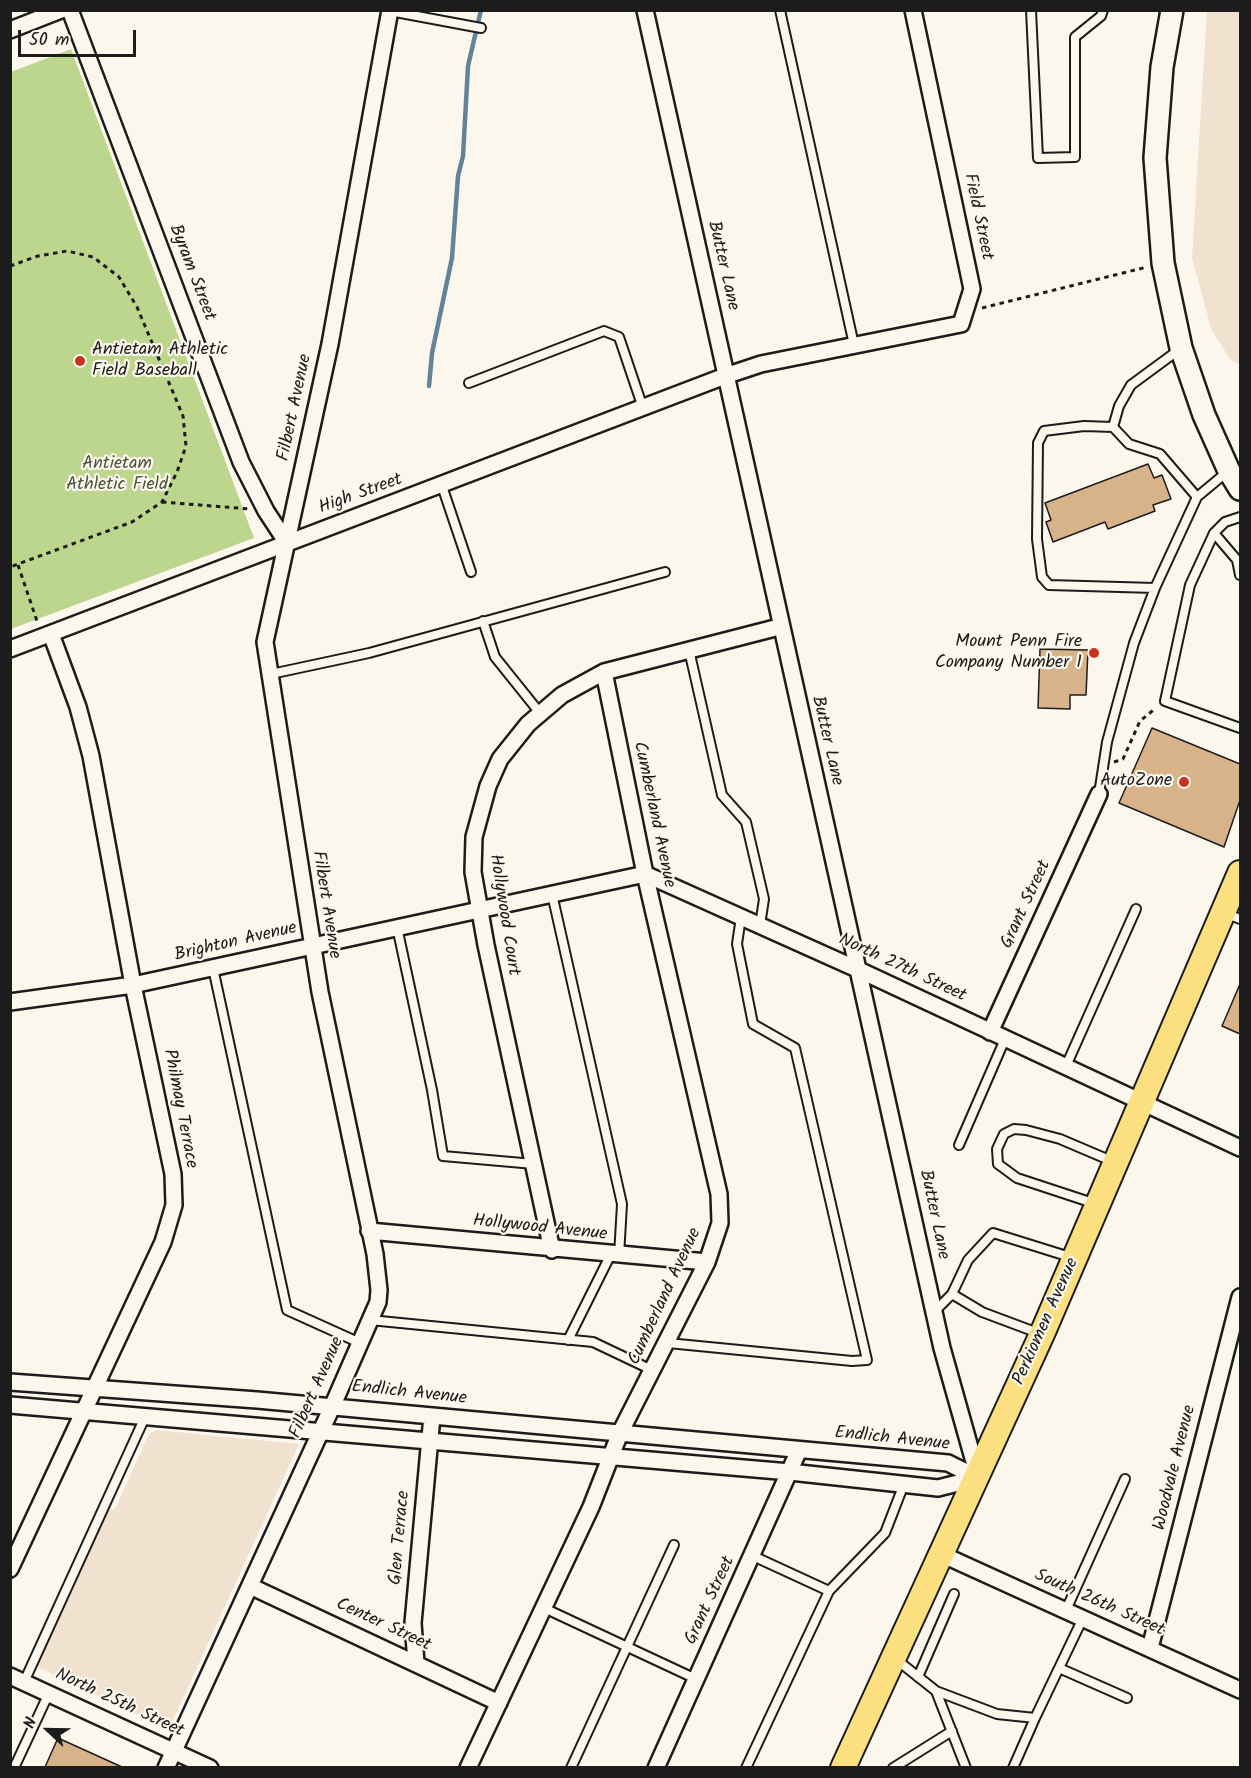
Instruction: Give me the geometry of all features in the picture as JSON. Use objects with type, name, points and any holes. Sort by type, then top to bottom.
[{"type":"main road","points":[[1172,10],[1162,67],[1155,158],[1163,263],[1181,348],[1204,415],[1229,471],[1240,489]]},
{"type":"main road","name":"Perkiomen Avenue","points":[[843,1767],[978,1478],[1140,1103],[1232,916],[1240,873]]},
{"type":"street","points":[[10,30],[61,10]]},
{"type":"street","name":"Byram Street","points":[[70,10],[242,462],[266,510],[287,543]]},
{"type":"street","name":"Butter Lane","points":[[645,10],[756,508],[779,627],[859,970],[934,1312],[978,1478]]},
{"type":"street","name":"Field Street","points":[[913,10],[972,289],[964,313]]},
{"type":"street","name":"Filbert Avenue","points":[[166,1767],[332,1407],[370,1320],[379,1290],[312,946],[265,642],[330,344],[390,11]]},
{"type":"street","points":[[854,345],[961,324],[964,313]]},
{"type":"street","name":"High Street","points":[[10,649],[45,630],[442,486],[725,376],[761,364],[854,345]]},
{"type":"street","name":"Hollywood Court","points":[[552,1250],[473,872],[474,837],[479,812],[500,759],[516,737],[562,695],[604,672],[779,627]]},
{"type":"street","name":"Philmay Terrace","points":[[10,1569],[163,1242],[174,1205],[173,1174],[133,986],[91,756],[78,707],[45,630]]},
{"type":"street","name":"Cumberland Avenue","points":[[468,1767],[591,1507],[620,1433],[654,1371],[707,1262],[720,1223],[720,1194],[645,874],[604,672]]},
{"type":"street","name":"Grant Street","points":[[990,1032],[1099,794]]},
{"type":"street","name":"North 27th Street","points":[[645,874],[859,970],[1240,1148]]},
{"type":"street","name":"Brighton Avenue","points":[[10,1002],[133,986],[645,874]]},
{"type":"street","name":"Hollywood Avenue","points":[[369,1231],[614,1256],[707,1262]]},
{"type":"street","name":"Woodvale Avenue","points":[[1150,1648],[1240,1297]]},
{"type":"street","name":"Endlich Avenue","points":[[10,1382],[332,1407],[948,1463],[978,1478]]},
{"type":"street","points":[[10,1405],[85,1409],[790,1472],[938,1488],[978,1478]]},
{"type":"street","name":"Glen Terrace","points":[[416,1663],[413,1623],[432,1416]]},
{"type":"street","name":"Grant Street","points":[[656,1767],[799,1450]]},
{"type":"street","name":"South 26th Street","points":[[941,1554],[1240,1690]]},
{"type":"street","name":"Center Street","points":[[250,1586],[499,1703]]},
{"type":"street","name":"North 25th Street","points":[[17,1679],[210,1767]]},
{"type":"lane","points":[[780,10],[854,345]]},
{"type":"lane","points":[[1031,10],[1038,158],[1075,157],[1075,37],[1101,16],[1103,10]]},
{"type":"lane","points":[[390,11],[481,28]]},
{"type":"lane","points":[[469,382],[604,331],[619,337],[643,408]]},
{"type":"lane","points":[[1113,427],[1119,405],[1131,385],[1181,348]]},
{"type":"lane","points":[[1155,588],[1049,585],[1042,577],[1037,539],[1038,443],[1044,431],[1084,426],[1113,427],[1129,444],[1160,454],[1197,497]]},
{"type":"lane","points":[[1099,794],[1107,742],[1134,644],[1155,588],[1197,497],[1229,471]]},
{"type":"lane","points":[[442,486],[471,572]]},
{"type":"lane","points":[[1240,517],[1225,522],[1214,533],[1190,585],[1165,701],[1240,728]]},
{"type":"lane","points":[[1214,533],[1237,560],[1240,575]]},
{"type":"lane","points":[[271,674],[369,653],[665,572]]},
{"type":"lane","points":[[483,621],[495,657],[540,713]]},
{"type":"lane","points":[[688,650],[722,795],[746,822],[749,833],[764,899],[760,925]]},
{"type":"lane","points":[[552,894],[622,1204],[614,1256],[568,1340]]},
{"type":"lane","points":[[1066,1066],[1136,909]]},
{"type":"lane","points":[[668,1343],[852,1362],[867,1359],[795,1048],[753,1024],[737,944],[741,917]]},
{"type":"lane","points":[[397,927],[426,1059],[443,1156],[534,1164]]},
{"type":"lane","points":[[213,968],[287,1310],[360,1343]]},
{"type":"lane","points":[[959,1145],[1005,1040]]},
{"type":"lane","points":[[1097,1204],[1017,1178],[998,1164],[997,1149],[1004,1134],[1014,1129],[1026,1130],[1060,1139],[1115,1162]]},
{"type":"lane","points":[[934,1312],[952,1294],[968,1260],[993,1233],[1074,1259]]},
{"type":"lane","points":[[952,1294],[982,1311],[1042,1334]]},
{"type":"lane","points":[[370,1320],[593,1342],[654,1371]]},
{"type":"lane","points":[[17,1679],[146,1416]]},
{"type":"lane","points":[[1066,1610],[1125,1479]]},
{"type":"lane","points":[[746,1767],[829,1591],[885,1533],[905,1483]]},
{"type":"lane","points":[[571,1767],[674,1545]]},
{"type":"lane","points":[[753,1556],[829,1591]]},
{"type":"lane","points":[[918,1677],[954,1594]]},
{"type":"lane","points":[[544,1608],[696,1679]]},
{"type":"lane","points":[[1013,1767],[1083,1618]]},
{"type":"lane","points":[[894,1657],[936,1691],[997,1714],[1035,1718]]},
{"type":"lane","points":[[1059,1668],[1127,1698]]},
{"type":"lane","points":[[936,1691],[966,1767]]},
{"type":"lane","points":[[14,1767],[49,1693]]},
{"type":"lane","points":[[893,1767],[952,1731]]},
{"type":"path","points":[[10,266],[38,256],[67,251],[93,257],[119,277],[137,307],[183,416],[186,446],[177,472],[162,502],[132,522],[10,567]]},
{"type":"path","points":[[964,313],[1163,263]]},
{"type":"path","points":[[162,502],[266,510]]},
{"type":"path","points":[[18,565],[45,630]]},
{"type":"path","points":[[1123,759],[1140,721],[1165,701]]},
{"type":"shaded area","points":[[1207,11],[1240,11],[1240,364],[1231,360],[1212,331],[1192,258]]},
{"type":"shaded area","points":[[156,1430],[299,1444],[169,1729],[35,1666],[105,1512],[115,1509],[149,1434]]},
{"type":"green space","name":"Antietam Athletic Field","points":[[71,49],[254,538],[11,629],[11,72]]},
{"type":"building","points":[[1148,464],[1154,478],[1162,475],[1171,499],[1153,505],[1155,511],[1108,529],[1105,522],[1053,542],[1046,522],[1051,520],[1045,503]]},
{"type":"building","points":[[1040,649],[1088,650],[1086,695],[1070,695],[1070,709],[1038,708]]},
{"type":"building","name":"AutoZone","points":[[1152,728],[1240,764],[1240,800],[1224,847],[1119,803]]},
{"type":"building","points":[[1240,984],[1240,1034],[1222,1026]]},
{"type":"building","points":[[58,1738],[122,1767],[45,1767]]},
{"type":"waterway","points":[[429,386],[432,353],[452,258],[458,176],[463,156],[468,66],[481,10]]},
{"type":"place","name":"Antietam Athletic Field Baseball","points":[[80,361]]},
{"type":"place","name":"Mount Penn Fire Company Number 1","points":[[1094,653]]},
{"type":"place","name":"AutoZone","points":[[1184,782]]}]
